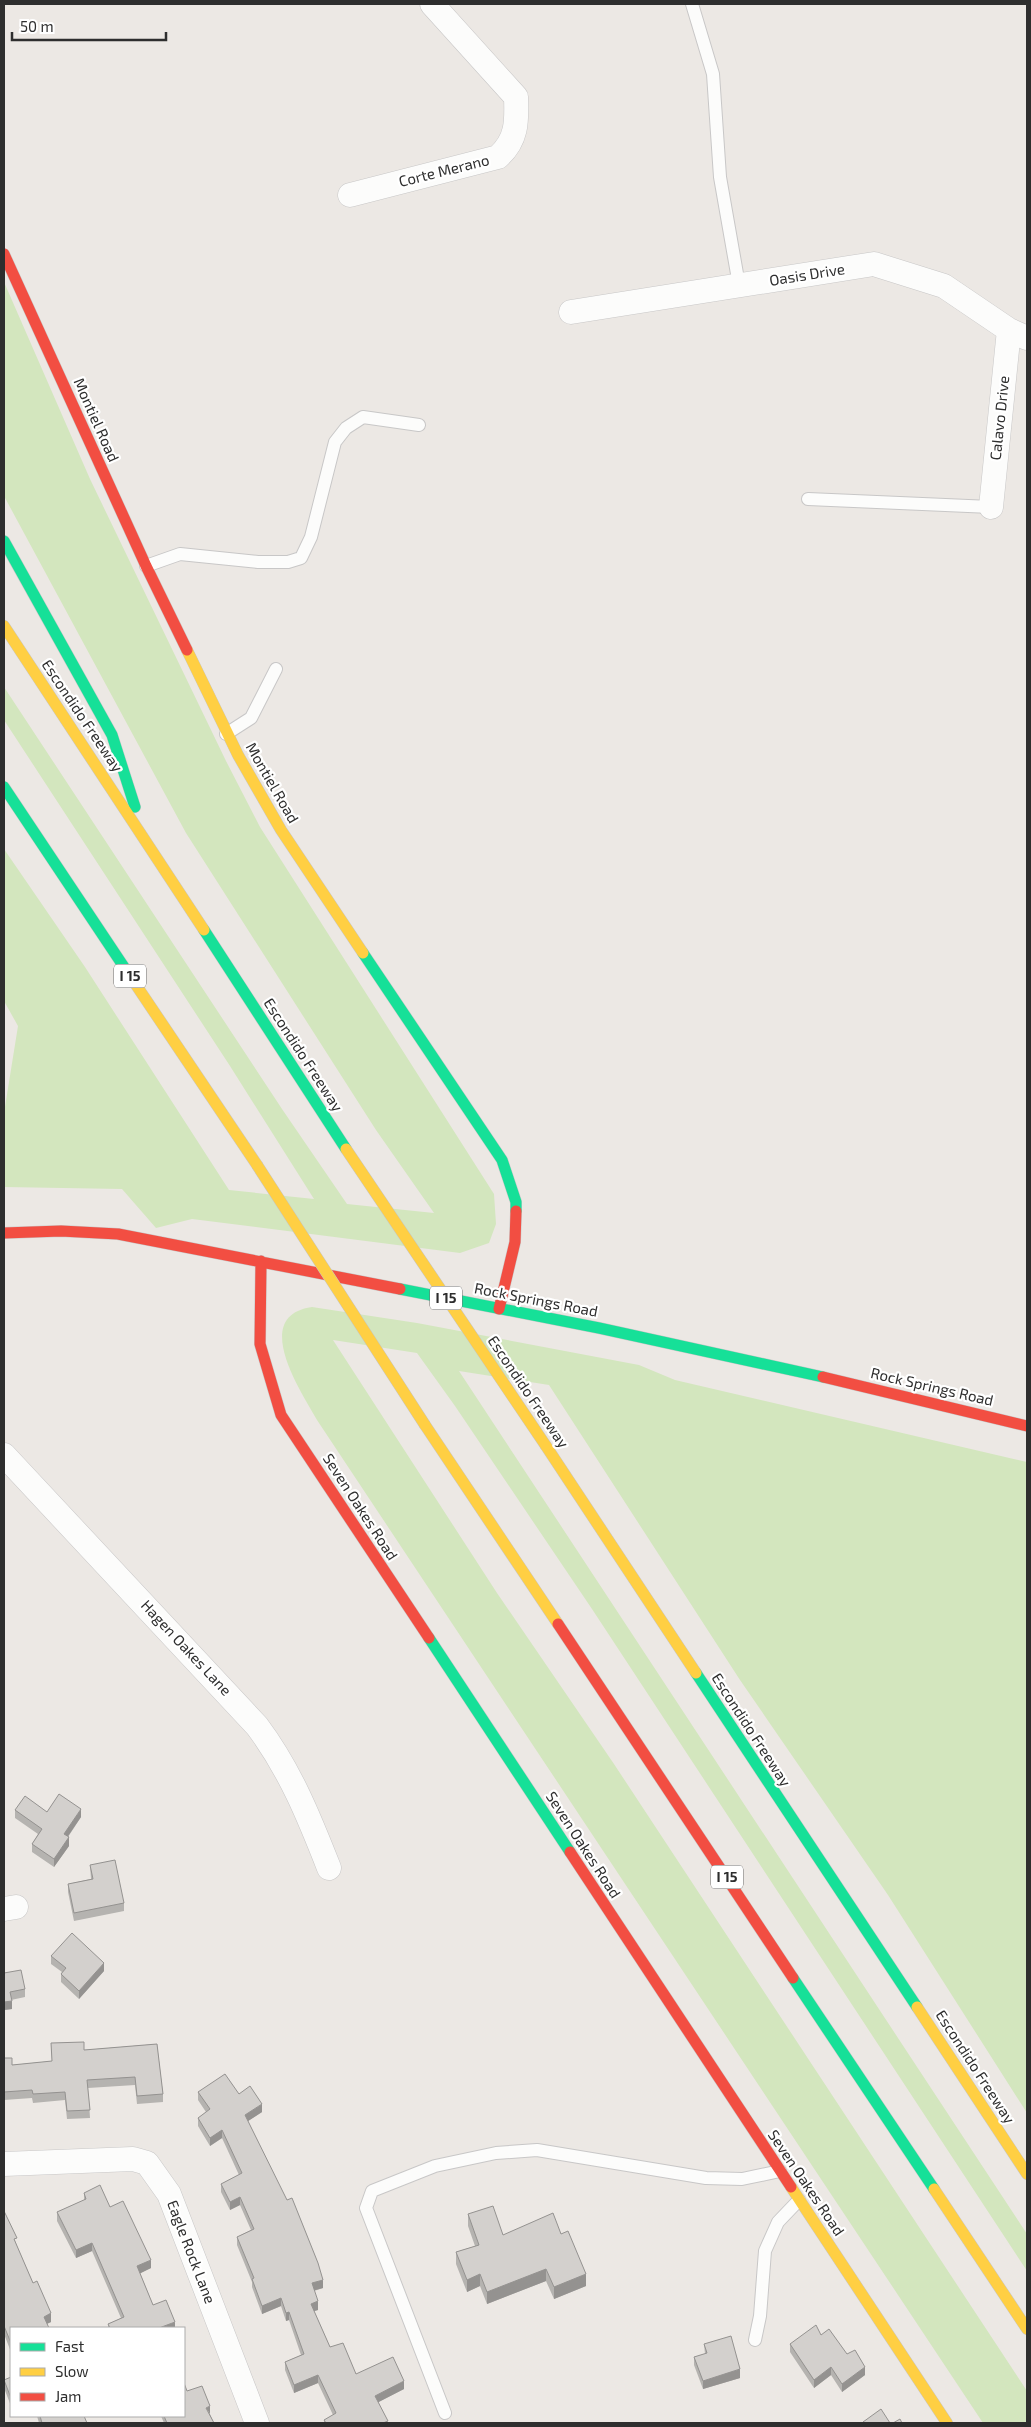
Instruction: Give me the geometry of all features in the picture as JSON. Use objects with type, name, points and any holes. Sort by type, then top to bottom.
[{"type":"main road","name":"Montiel Road","points":[[4,254],[146,566],[226,734],[281,830],[502,1160],[516,1202],[515,1242],[499,1309]]},
{"type":"main road","points":[[4,541],[112,735],[145,839]]},
{"type":"main road","name":"Escondido Freeway","points":[[4,626],[346,1149],[546,1446],[1027,2174]]},
{"type":"main road","name":"I 15","points":[[4,787],[257,1165],[424,1425],[1027,2329]]},
{"type":"main road","name":"Rock Springs Road","points":[[4,1233],[61,1231],[118,1234],[599,1328],[902,1395],[1027,1426]]},
{"type":"main road","name":"Seven Oakes Road","points":[[261,1261],[260,1344],[281,1415],[947,2423]]},
{"type":"street","name":"Corte Merano","points":[[350,195],[498,158],[508,149],[517,128],[516,97],[432,4]]},
{"type":"street","name":"Oasis Drive","points":[[571,312],[874,264],[944,286],[1018,334]]},
{"type":"street","name":"Calavo Drive","points":[[991,507],[1018,334]]},
{"type":"street","name":"Hagen Oakes Lane","points":[[4,1455],[257,1726],[290,1776],[307,1811],[328,1868]]},
{"type":"street","name":"Eagle Rock Lane","points":[[4,2164],[133,2159],[147,2164],[169,2194],[257,2423]]},
{"type":"lane","points":[[692,4],[712,74],[720,177],[739,285]]},
{"type":"lane","points":[[146,566],[180,554],[258,562],[288,562],[301,558],[311,537],[335,442],[346,428],[363,417],[419,425]]},
{"type":"lane","points":[[808,499],[991,507]]},
{"type":"lane","points":[[226,734],[251,718],[276,669]]},
{"type":"lane","points":[[444,2413],[366,2208],[372,2191],[435,2166],[496,2152],[537,2150],[706,2178],[742,2179],[780,2171]]},
{"type":"lane","points":[[755,2340],[760,2316],[765,2251],[778,2222],[799,2200]]},
{"type":"green space","points":[[4,282],[90,479],[226,761],[260,827],[494,1194],[496,1224],[489,1243],[460,1253],[192,1219],[156,1228],[122,1189],[4,1187],[4,1113],[18,1026],[4,1001],[4,849],[85,967],[229,1190],[314,1199],[230,1066],[4,720],[4,687],[282,1109],[347,1204],[434,1213],[376,1130],[186,833],[4,496]]},
{"type":"green space","points":[[312,1307],[417,1323],[639,1365],[675,1380],[1027,1462],[1027,2113],[888,1895],[740,1680],[549,1385],[459,1371],[1027,2234],[1027,2271],[592,1609],[417,1353],[333,1340],[497,1593],[614,1764],[1027,2391],[1027,2423],[983,2423],[317,1420],[292,1374],[285,1356],[282,1339],[284,1324],[294,1313]]},
{"type":"building","points":[[59,1794],[81,1809],[64,1834],[69,1837],[54,1859],[32,1844],[42,1829],[15,1810],[25,1796],[47,1812]]},
{"type":"building","points":[[115,1860],[124,1903],[74,1913],[68,1884],[93,1879],[90,1865]]},
{"type":"building","points":[[72,1933],[104,1963],[79,1991],[61,1974],[66,1968],[51,1956]]},
{"type":"building","points":[[21,1970],[25,1989],[10,1992],[12,2001],[4,2002],[4,1973]]},
{"type":"building","points":[[84,2042],[84,2050],[157,2044],[163,2094],[137,2096],[135,2077],[87,2080],[90,2110],[67,2111],[65,2092],[33,2094],[32,2090],[4,2092],[4,2058],[12,2058],[12,2065],[52,2061],[51,2043]]},
{"type":"building","points":[[225,2074],[239,2094],[250,2086],[262,2104],[245,2115],[287,2200],[292,2198],[318,2263],[323,2280],[312,2283],[318,2301],[311,2304],[330,2347],[343,2343],[356,2374],[393,2357],[404,2381],[375,2396],[388,2421],[383,2423],[326,2423],[324,2420],[336,2413],[318,2375],[294,2385],[285,2362],[304,2354],[289,2312],[286,2313],[281,2298],[262,2306],[252,2279],[254,2278],[237,2237],[254,2229],[240,2197],[230,2202],[221,2184],[242,2173],[222,2130],[210,2138],[198,2118],[210,2109],[198,2092]]},
{"type":"building","points":[[100,2185],[110,2207],[123,2201],[151,2260],[137,2266],[153,2305],[166,2300],[175,2322],[162,2327],[110,2327],[108,2324],[124,2317],[92,2243],[76,2250],[57,2212],[86,2199],[84,2193]]},
{"type":"building","points":[[493,2206],[503,2235],[553,2213],[561,2234],[568,2231],[586,2274],[554,2287],[546,2269],[487,2292],[480,2274],[467,2280],[456,2252],[479,2245],[468,2214]]},
{"type":"building","points":[[4,2211],[17,2238],[14,2239],[33,2283],[37,2281],[51,2313],[44,2317],[49,2327],[10,2327],[10,2341],[4,2326]]},
{"type":"building","points":[[816,2325],[821,2335],[829,2329],[847,2354],[855,2350],[865,2367],[842,2384],[831,2367],[814,2380],[790,2344]]},
{"type":"building","points":[[731,2336],[740,2369],[703,2381],[694,2357],[707,2353],[704,2344]]},
{"type":"building","points":[[10,2377],[10,2395],[4,2380]]},
{"type":"building","points":[[185,2386],[187,2391],[202,2386],[210,2406],[206,2408],[214,2423],[167,2423],[164,2417],[185,2417]]},
{"type":"building","points":[[881,2409],[890,2423],[863,2422]]},
{"type":"building","points":[[40,2417],[84,2417],[87,2423],[42,2423]]},
{"type":"building","points":[[900,2419],[902,2423],[893,2423]]},
{"type":"traffic: fast","points":[[4,541],[112,735],[135,807]]},
{"type":"traffic: fast","points":[[4,787],[126,970]]},
{"type":"traffic: fast","points":[[204,930],[346,1149]]},
{"type":"traffic: fast","points":[[363,953],[502,1160],[516,1202],[516,1211]]},
{"type":"traffic: fast","points":[[400,1289],[599,1328],[823,1377]]},
{"type":"traffic: fast","points":[[429,1638],[570,1852]]},
{"type":"traffic: fast","points":[[696,1673],[917,2007]]},
{"type":"traffic: fast","points":[[793,1978],[934,2189]]},
{"type":"traffic: slow","points":[[4,626],[204,930]]},
{"type":"traffic: slow","points":[[187,650],[238,755],[281,830],[363,953]]},
{"type":"traffic: slow","points":[[126,970],[257,1165]]},
{"type":"traffic: slow","points":[[346,1149],[546,1446]]},
{"type":"traffic: slow","points":[[257,1165],[425,1425]]},
{"type":"traffic: slow","points":[[425,1425],[558,1624]]},
{"type":"traffic: slow","points":[[546,1446],[696,1673]]},
{"type":"traffic: slow","points":[[917,2007],[1027,2174]]},
{"type":"traffic: slow","points":[[791,2187],[947,2423]]},
{"type":"traffic: slow","points":[[934,2189],[1027,2329]]},
{"type":"traffic: jam","points":[[4,254],[146,566],[187,650]]},
{"type":"traffic: jam","points":[[499,1309],[515,1242],[516,1211]]},
{"type":"traffic: jam","points":[[4,1233],[61,1231],[118,1234],[400,1289]]},
{"type":"traffic: jam","points":[[261,1261],[260,1344],[281,1415],[429,1638]]},
{"type":"traffic: jam","points":[[823,1377],[1027,1426]]},
{"type":"traffic: jam","points":[[558,1624],[793,1978]]},
{"type":"traffic: jam","points":[[570,1852],[791,2187]]}]
